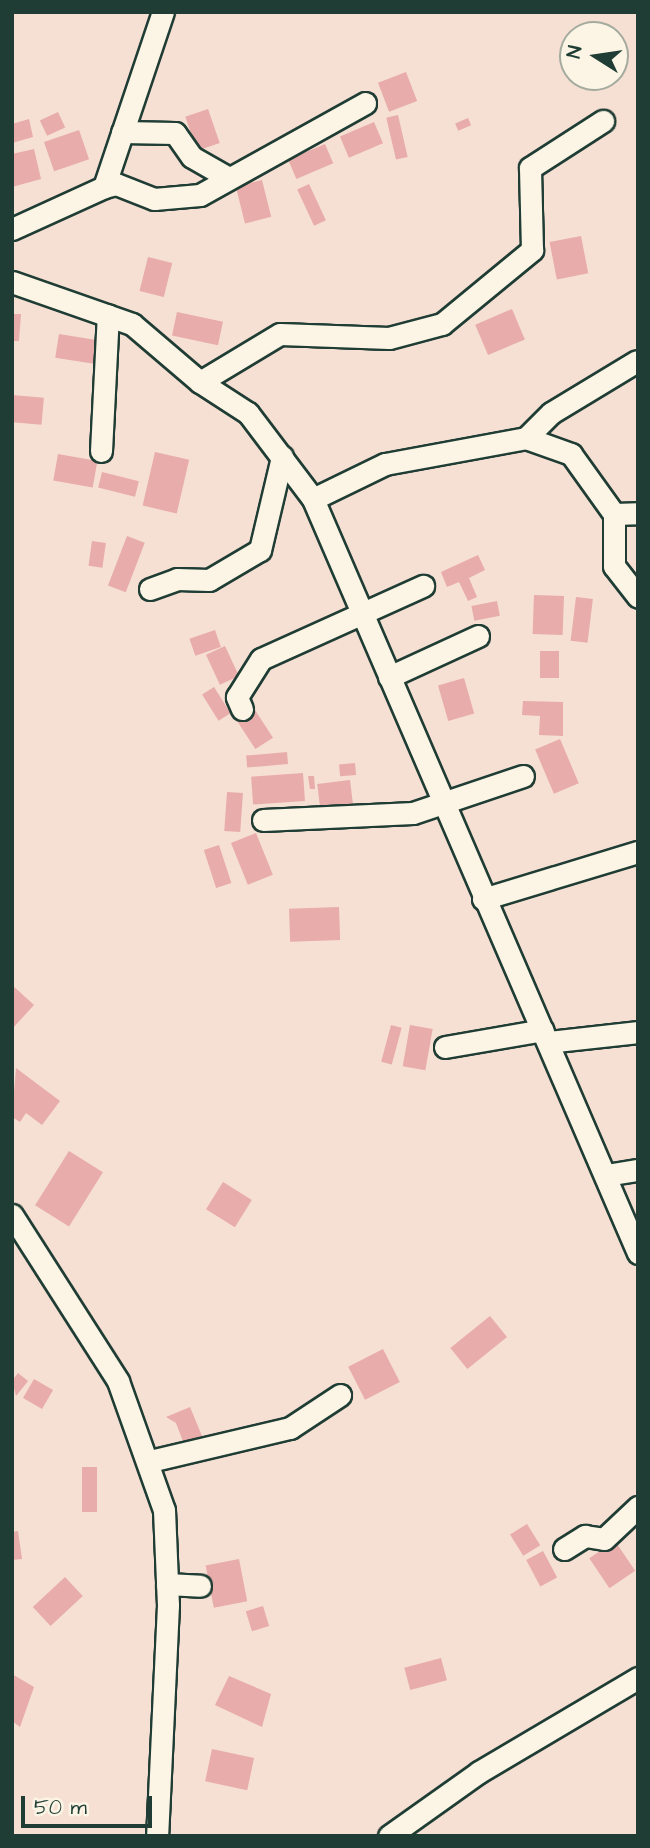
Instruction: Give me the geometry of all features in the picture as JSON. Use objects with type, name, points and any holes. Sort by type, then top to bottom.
[{"type":"street","points":[[104,187],[163,12]]},
{"type":"street","points":[[12,229],[116,184],[154,199],[200,195],[227,177],[365,103]]},
{"type":"street","points":[[200,383],[280,334],[389,338],[442,324],[532,250],[530,167],[603,121]]},
{"type":"street","points":[[122,132],[175,133],[192,157],[227,177]]},
{"type":"street","points":[[12,282],[132,324],[200,383],[248,413],[313,499],[483,899],[606,1175],[631,1219],[638,1253]]},
{"type":"street","points":[[101,451],[108,316]]},
{"type":"street","points":[[526,438],[551,413],[637,362]]},
{"type":"street","points":[[313,499],[385,464],[526,438],[572,454],[614,514],[614,566],[638,597]]},
{"type":"street","points":[[150,589],[177,579],[209,580],[260,550],[282,457]]},
{"type":"street","points":[[614,514],[638,513]]},
{"type":"street","points":[[242,709],[237,697],[261,659],[423,586]]},
{"type":"street","points":[[388,677],[478,636]]},
{"type":"street","points":[[263,820],[371,820],[523,776]]},
{"type":"street","points":[[483,899],[638,852]]},
{"type":"street","points":[[445,1047],[546,1036],[638,1032]]},
{"type":"street","points":[[606,1175],[638,1170]]},
{"type":"street","points":[[12,1215],[118,1381],[150,1461],[164,1510],[167,1584],[157,1836]]},
{"type":"street","points":[[150,1461],[290,1428],[340,1395]]},
{"type":"street","points":[[564,1549],[584,1536],[604,1539],[638,1507]]},
{"type":"street","points":[[167,1584],[200,1586]]},
{"type":"street","points":[[389,1836],[479,1772],[638,1678]]},
{"type":"building","points":[[406,72],[417,101],[389,112],[378,83]]},
{"type":"building","points":[[208,109],[220,143],[197,151],[185,117]]},
{"type":"building","points":[[58,112],[65,127],[47,136],[40,120]]},
{"type":"building","points":[[398,115],[408,157],[396,160],[386,118]]},
{"type":"building","points":[[468,118],[471,125],[458,131],[455,123]]},
{"type":"building","points":[[29,119],[33,137],[12,143],[12,124]]},
{"type":"building","points":[[374,122],[383,143],[349,158],[340,136]]},
{"type":"building","points":[[79,130],[89,159],[54,171],[44,142]]},
{"type":"building","points":[[325,144],[333,163],[296,179],[288,160]]},
{"type":"building","points":[[34,149],[41,179],[12,187],[12,154]]},
{"type":"building","points":[[262,180],[271,217],[245,223],[236,187]]},
{"type":"building","points":[[309,184],[326,220],[314,226],[297,189]]},
{"type":"building","points":[[581,236],[588,273],[557,279],[550,242]]},
{"type":"building","points":[[148,257],[172,263],[164,297],[140,291]]},
{"type":"building","points":[[512,309],[525,339],[488,355],[475,325]]},
{"type":"building","points":[[177,312],[223,322],[218,345],[172,335]]},
{"type":"building","points":[[12,314],[21,314],[19,341],[12,341]]},
{"type":"building","points":[[59,334],[102,341],[99,365],[55,358]]},
{"type":"building","points":[[12,395],[44,398],[42,425],[12,422]]},
{"type":"building","points":[[155,452],[189,460],[177,513],[143,506]]},
{"type":"building","points":[[58,454],[97,461],[93,488],[53,481]]},
{"type":"building","points":[[102,472],[139,481],[135,497],[98,488]]},
{"type":"building","points":[[127,536],[145,543],[126,592],[108,585]]},
{"type":"building","points":[[92,541],[106,543],[102,568],[89,566]]},
{"type":"building","points":[[478,555],[485,570],[469,578],[477,597],[468,601],[459,582],[447,587],[441,572]]},
{"type":"building","points":[[534,595],[564,596],[563,635],[533,634]]},
{"type":"building","points":[[576,597],[593,599],[588,643],[571,641]]},
{"type":"building","points":[[497,601],[500,616],[474,621],[471,606]]},
{"type":"building","points":[[215,630],[221,647],[195,656],[189,639]]},
{"type":"building","points":[[225,646],[239,676],[220,685],[206,655]]},
{"type":"building","points":[[540,651],[559,651],[559,678],[540,678]]},
{"type":"building","points":[[464,678],[474,714],[448,721],[438,685]]},
{"type":"building","points":[[214,687],[230,713],[219,721],[202,694]]},
{"type":"building","points":[[523,701],[563,702],[563,736],[539,735],[540,716],[522,715]]},
{"type":"building","points":[[255,710],[273,738],[255,749],[237,721]]},
{"type":"building","points":[[560,739],[579,783],[554,794],[535,750]]},
{"type":"building","points":[[287,752],[288,764],[247,768],[246,756]]},
{"type":"building","points":[[355,763],[356,775],[340,776],[339,764]]},
{"type":"building","points":[[303,773],[305,801],[253,805],[251,777]]},
{"type":"building","points":[[308,776],[314,776],[315,789],[310,789]]},
{"type":"building","points":[[350,780],[353,805],[320,809],[317,784]]},
{"type":"building","points":[[227,792],[243,793],[240,832],[224,831]]},
{"type":"building","points":[[256,833],[273,875],[248,885],[231,843]]},
{"type":"building","points":[[219,845],[231,883],[216,888],[204,850]]},
{"type":"building","points":[[339,907],[340,940],[290,942],[289,909]]},
{"type":"building","points":[[12,985],[34,1005],[12,1029]]},
{"type":"building","points":[[391,1025],[402,1028],[392,1065],[381,1062]]},
{"type":"building","points":[[410,1025],[433,1029],[425,1070],[403,1066]]},
{"type":"building","points":[[16,1068],[60,1101],[42,1125],[26,1113],[20,1122],[12,1117]]},
{"type":"building","points":[[69,1151],[103,1172],[69,1226],[35,1205]]},
{"type":"building","points":[[223,1182],[252,1200],[235,1227],[206,1209]]},
{"type":"building","points":[[490,1316],[507,1337],[467,1369],[450,1348]]},
{"type":"building","points":[[383,1349],[400,1382],[365,1400],[348,1367]]},
{"type":"building","points":[[18,1373],[28,1381],[16,1396],[12,1381]]},
{"type":"building","points":[[34,1379],[53,1390],[42,1409],[23,1398]]},
{"type":"building","points":[[190,1407],[202,1436],[184,1444],[176,1423],[166,1417]]},
{"type":"building","points":[[82,1467],[97,1467],[97,1512],[82,1512]]},
{"type":"building","points":[[527,1524],[540,1545],[523,1556],[510,1535]]},
{"type":"building","points":[[18,1531],[22,1559],[12,1560],[12,1532]]},
{"type":"building","points":[[615,1541],[635,1571],[609,1588],[589,1558]]},
{"type":"building","points":[[543,1551],[557,1577],[540,1586],[526,1560]]},
{"type":"building","points":[[239,1559],[247,1601],[214,1608],[206,1565]]},
{"type":"building","points":[[65,1577],[83,1596],[51,1626],[33,1607]]},
{"type":"building","points":[[263,1606],[269,1626],[252,1631],[246,1611]]},
{"type":"building","points":[[441,1658],[447,1680],[410,1690],[404,1668]]},
{"type":"building","points":[[12,1674],[34,1687],[20,1727],[12,1721]]},
{"type":"building","points":[[229,1676],[271,1694],[262,1727],[215,1705]]},
{"type":"building","points":[[212,1749],[254,1758],[247,1790],[205,1781]]}]
